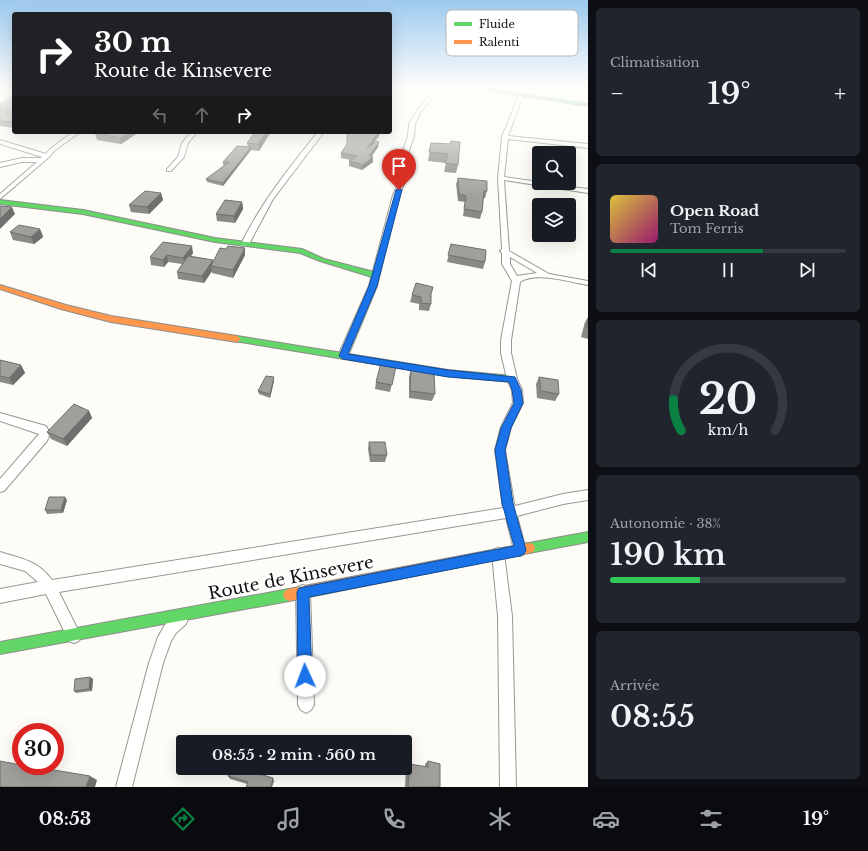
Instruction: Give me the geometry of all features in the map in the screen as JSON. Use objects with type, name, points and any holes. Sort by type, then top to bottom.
[{"type":"main road","points":[[0,202],[83,212],[208,238],[302,251],[322,260],[375,275]]},
{"type":"main road","points":[[0,287],[70,309],[111,319],[448,374],[512,379]]},
{"type":"main road","name":"Route de Kinsevere","points":[[0,648],[186,615],[588,537]]},
{"type":"street","points":[[343,356],[373,286],[396,195],[408,169],[406,151],[411,136],[412,124]]},
{"type":"street","points":[[510,124],[505,137],[501,178],[503,194],[504,251],[506,264],[516,281],[506,340],[506,353],[512,379],[517,390],[518,403],[506,428],[500,450],[501,467],[510,512],[520,550]]},
{"type":"street","points":[[0,197],[56,147],[73,134]]},
{"type":"street","points":[[169,170],[181,157],[185,143],[192,134]]},
{"type":"street","points":[[245,244],[264,207],[295,164],[319,134]]},
{"type":"street","points":[[505,137],[588,146]]},
{"type":"street","points":[[0,142],[44,158]]},
{"type":"street","points":[[0,165],[22,160],[44,158]]},
{"type":"street","points":[[501,178],[588,191]]},
{"type":"street","points":[[504,251],[548,276]]},
{"type":"street","points":[[516,281],[525,276],[548,276],[588,283]]},
{"type":"street","points":[[0,417],[36,426],[42,429],[45,433],[43,438],[0,487]]},
{"type":"street","points":[[0,596],[510,512],[563,499],[588,495]]},
{"type":"street","points":[[498,554],[506,616],[508,787]]},
{"type":"street","points":[[0,558],[22,565],[37,572],[48,587],[74,636]]},
{"type":"street","points":[[303,592],[306,705]]},
{"type":"street","points":[[124,787],[156,663],[165,637],[171,628],[186,615]]},
{"type":"building","points":[[100,134],[126,134],[120,138]]},
{"type":"building","points":[[254,134],[266,134],[258,144],[247,143]]},
{"type":"building","points":[[347,134],[378,134],[367,148],[377,141],[379,142],[369,156],[373,157],[363,165],[349,161],[357,156],[341,153],[347,144]]},
{"type":"building","points":[[451,141],[460,142],[458,165],[445,163],[448,154],[429,152],[431,143],[450,144]]},
{"type":"building","points":[[237,146],[251,147],[223,183],[206,179],[229,162],[223,162]]},
{"type":"building","points":[[458,178],[487,181],[487,191],[484,191],[482,212],[464,209],[466,196],[459,194]]},
{"type":"building","points":[[145,191],[161,193],[147,207],[129,205]]},
{"type":"building","points":[[225,200],[242,202],[234,216],[216,214]]},
{"type":"building","points":[[0,206],[12,207],[0,219]]},
{"type":"building","points":[[19,225],[40,229],[31,237],[10,232]]},
{"type":"building","points":[[163,242],[192,246],[183,258],[167,255],[163,260],[150,257]]},
{"type":"building","points":[[451,244],[486,250],[485,262],[448,255]]},
{"type":"building","points":[[228,246],[245,248],[233,270],[211,266],[220,248],[226,249]]},
{"type":"building","points":[[188,256],[213,260],[202,276],[177,272]]},
{"type":"building","points":[[416,283],[433,287],[431,304],[421,303],[421,297],[412,295]]},
{"type":"building","points":[[0,360],[21,365],[9,378],[0,376]]},
{"type":"building","points":[[381,363],[396,366],[392,385],[376,382]]},
{"type":"building","points":[[411,369],[434,372],[435,394],[410,391]]},
{"type":"building","points":[[266,376],[274,377],[270,394],[258,391]]},
{"type":"building","points":[[539,377],[558,380],[559,394],[541,391]]},
{"type":"building","points":[[74,404],[89,411],[63,439],[47,432]]},
{"type":"building","points":[[369,442],[385,442],[387,455],[371,455]]},
{"type":"building","points":[[49,497],[65,497],[61,510],[45,510]]},
{"type":"building","points":[[90,677],[89,689],[74,691],[75,679]]},
{"type":"building","points":[[0,761],[12,763],[12,775],[64,775],[64,772],[90,776],[86,787],[0,787]]},
{"type":"building","points":[[428,761],[440,764],[440,787],[408,787],[409,775],[412,775],[412,764],[428,767]]},
{"type":"building","points":[[263,775],[273,778],[271,787],[246,787],[248,782],[228,776]]},
{"type":"traffic: fast","points":[[0,202],[83,212],[215,240],[302,251],[322,260],[375,275]]},
{"type":"traffic: fast","points":[[237,339],[448,373],[512,379]]},
{"type":"traffic: fast","points":[[529,548],[588,537]]},
{"type":"traffic: fast","points":[[0,648],[289,595]]},
{"type":"traffic: slow","points":[[0,287],[64,307],[111,319],[237,339]]},
{"type":"traffic: slow","points":[[289,595],[529,548]]},
{"type":"route","points":[[305,676],[303,592],[520,550],[508,503],[501,467],[500,450],[506,428],[518,403],[517,390],[512,379],[493,379],[448,374],[343,356],[362,308],[373,286],[386,241],[396,195],[399,190]]}]
